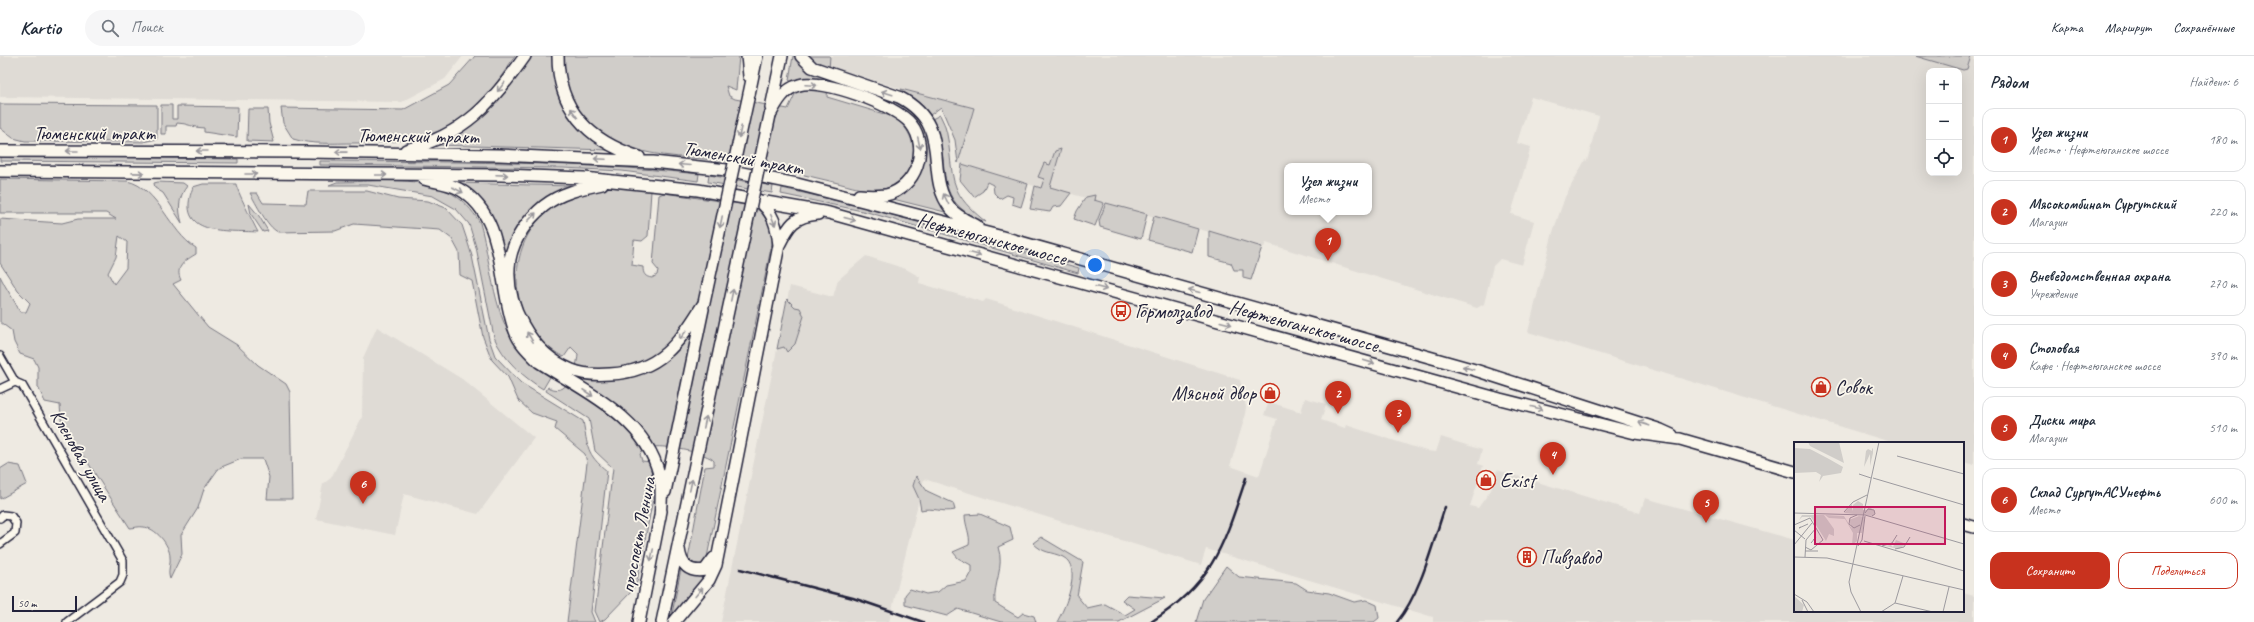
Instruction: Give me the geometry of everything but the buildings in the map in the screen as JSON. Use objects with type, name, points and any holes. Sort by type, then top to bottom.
[{"type":"main road","points":[[380,153],[405,150],[426,144],[463,126],[491,100],[525,56]]},
{"type":"main road","points":[[558,56],[559,78],[563,95],[578,119],[607,144],[653,162]]},
{"type":"main road","points":[[747,56],[748,94]]},
{"type":"main road","points":[[748,94],[757,56]]},
{"type":"main road","name":"проспект Ленина","points":[[662,622],[770,115],[776,100],[782,56]]},
{"type":"main road","points":[[801,56],[812,67],[837,78],[899,97],[923,114],[930,128],[941,183],[951,209],[964,220],[999,236]]},
{"type":"main road","points":[[776,100],[788,90],[800,84],[832,87],[896,110],[912,125],[920,146],[919,163],[910,179],[902,187],[887,195],[867,196],[832,193]]},
{"type":"main road","name":"проспект Ленина","points":[[639,622],[672,456],[748,94]]},
{"type":"main road","name":"Тюменский тракт","points":[[0,151],[380,153],[563,157],[653,162],[740,172],[832,193]]},
{"type":"main road","name":"Тюменский тракт","points":[[0,171],[407,175],[501,174],[584,178],[757,199]]},
{"type":"main road","points":[[407,175],[458,188],[480,208],[489,220],[508,311],[515,333],[527,351],[539,362],[556,368],[585,374],[633,371],[651,363],[666,353],[682,336],[704,303]]},
{"type":"main road","points":[[643,184],[604,184],[586,187],[562,195],[544,206],[534,216],[519,236],[512,252],[509,269],[516,308],[533,342],[556,368],[626,419],[641,436],[654,458],[660,475],[662,491],[660,517]]},
{"type":"main road","name":"Нефтеюганское шоссе","points":[[832,193],[999,236],[1475,370],[1661,430],[1680,439]]},
{"type":"main road","points":[[757,199],[767,207],[774,219],[779,245]]},
{"type":"main road","name":"Нефтеюганское шоссе","points":[[757,199],[829,213],[1500,399],[1635,433],[1680,439],[1794,472]]},
{"type":"main road","points":[[674,622],[708,580],[716,565],[719,542],[779,245],[793,222],[806,215],[829,213]]},
{"type":"main road","points":[[1964,524],[1974,527]]},
{"type":"main road","points":[[678,545],[682,562],[688,569],[697,571],[705,570],[712,562],[719,542]]},
{"type":"street","name":"Кленовая улица","points":[[0,356],[15,382],[22,385],[123,561],[123,575],[114,588],[68,622]]},
{"type":"street","points":[[0,389],[15,382]]},
{"type":"street","points":[[0,518],[3,515],[11,516],[16,523],[16,533],[0,544]]},
{"type":"shaded area","points":[[0,56],[463,56],[445,79],[402,102],[0,97]]},
{"type":"shaded area","points":[[475,56],[515,56],[490,92],[472,111],[459,121],[431,134],[401,141],[369,143],[315,143],[293,139],[283,123],[281,108],[403,110],[449,85]]},
{"type":"shaded area","points":[[530,56],[553,56],[559,96],[608,150],[436,145],[479,117],[499,96]]},
{"type":"shaded area","points":[[562,56],[739,56],[736,90],[726,86],[729,96],[735,99],[788,109],[796,92],[794,83],[789,80],[793,56],[830,56],[827,97],[894,117],[903,125],[910,135],[914,157],[911,167],[906,176],[896,184],[884,189],[872,190],[745,163],[677,157],[632,149],[606,137],[585,118],[578,109],[569,89],[563,67]]},
{"type":"shaded area","points":[[830,56],[1974,56],[1974,465],[1964,462],[1964,442],[1891,442],[1528,332],[1553,232],[1565,197],[1585,160],[1587,161],[1599,116],[1531,97],[1517,143],[1531,147],[1511,214],[1534,221],[1522,265],[1500,259],[1493,266],[1484,304],[1477,308],[1266,243],[1264,247],[1050,188],[1048,190],[958,163],[974,108],[901,89],[829,66]]},
{"type":"shaded area","points":[[1915,56],[1971,56],[1967,69],[1963,70],[1962,68],[1956,68]]},
{"type":"shaded area","points":[[901,89],[974,108],[958,163],[955,140],[941,107],[930,115],[906,96]]},
{"type":"shaded area","points":[[876,97],[907,107],[915,114],[922,124],[928,135],[937,161],[949,213],[893,199],[893,197],[904,190],[912,182],[919,172],[923,162],[923,139],[919,128],[904,110]]},
{"type":"shaded area","points":[[0,104],[157,105],[157,139],[143,142],[25,141],[13,138],[0,128]]},
{"type":"shaded area","points":[[161,105],[172,105],[172,119],[177,119],[177,106],[238,107],[237,137],[204,132],[204,128],[177,123],[176,126],[166,126],[166,134],[161,134]]},
{"type":"shaded area","points":[[248,109],[268,109],[269,123],[274,142],[247,141]]},
{"type":"shaded area","points":[[940,115],[947,133],[952,172],[957,190],[966,203],[986,222],[968,213],[956,203],[949,192],[939,135],[932,119]]},
{"type":"shaded area","points":[[1061,149],[1050,187],[1071,193],[1061,206],[1053,207],[1050,212],[1030,209],[1035,186],[1041,188],[1044,179],[1038,177],[1044,163],[1050,165],[1055,151]]},
{"type":"shaded area","points":[[0,156],[238,159],[238,163],[0,161]]},
{"type":"shaded area","points":[[320,161],[557,164],[699,174],[698,181],[622,171],[563,168],[320,165]]},
{"type":"shaded area","points":[[962,164],[1028,184],[1021,207],[1012,204],[1013,197],[1007,195],[1000,199],[994,193],[993,185],[987,182],[983,191],[974,197],[960,180]]},
{"type":"shaded area","points":[[709,175],[773,186],[772,193],[708,182]]},
{"type":"shaded area","points":[[0,179],[127,181],[138,185],[147,192],[156,201],[178,232],[196,248],[196,254],[185,261],[180,268],[179,275],[181,280],[173,284],[208,327],[237,345],[258,365],[286,384],[290,392],[292,499],[267,499],[269,477],[263,459],[241,459],[219,468],[204,489],[198,508],[181,535],[182,554],[170,579],[169,552],[165,542],[157,533],[148,528],[130,528],[85,458],[62,431],[60,405],[45,402],[38,387],[38,367],[34,359],[20,354],[14,342],[12,331],[0,322],[0,276],[20,312],[26,312],[30,303],[18,291],[0,263],[0,219],[62,223],[78,219],[116,219],[106,213],[0,213]],"holes":[[[119,236],[127,242],[126,268],[114,284],[108,273],[116,257]]]},
{"type":"shaded area","points":[[337,182],[417,182],[435,186],[452,194],[467,206],[480,223],[496,299],[506,328],[521,351],[550,377],[543,389],[514,367],[503,353],[494,337],[476,247],[469,224],[456,209],[433,196],[368,185],[329,185]]},
{"type":"shaded area","points":[[154,183],[183,183],[187,186],[180,199],[182,223],[163,193],[155,188]]},
{"type":"shaded area","points":[[454,183],[573,186],[535,209],[506,267],[497,238]]},
{"type":"shaded area","points":[[203,184],[236,184],[242,200],[258,232],[218,230],[206,228],[197,223],[191,215],[189,203],[193,187]]},
{"type":"shaded area","points":[[616,187],[651,191],[648,236],[642,241],[634,240],[632,265],[643,267],[644,273],[648,277],[652,278],[657,275],[658,270],[653,264],[659,195],[664,193],[747,205],[754,208],[764,214],[770,224],[772,243],[706,562],[696,566],[688,559],[705,467],[714,466],[714,461],[704,455],[676,448],[652,447],[646,449],[640,454],[642,461],[651,462],[653,499],[637,582],[631,592],[605,619],[600,622],[595,611],[613,468],[595,451],[589,419],[546,391],[548,387],[553,389],[563,388],[569,382],[574,372],[578,354],[571,347],[564,357],[544,343],[529,325],[520,304],[517,281],[519,258],[527,236],[541,217],[560,202],[580,193],[602,188]]},
{"type":"shaded area","points":[[782,188],[868,208],[1079,268],[1078,273],[867,212],[781,194]]},
{"type":"shaded area","points":[[308,191],[367,191],[398,199],[428,201],[446,208],[462,225],[472,256],[489,339],[495,356],[521,383],[583,421],[591,455],[607,471],[591,612],[595,622],[567,622],[587,463],[585,454],[555,429],[557,422],[532,413],[518,400],[508,377],[492,360],[483,337],[472,281],[460,275],[459,252],[452,239],[440,230],[354,224],[335,231],[278,232],[266,220],[250,193],[257,193],[263,203],[306,204]]},
{"type":"shaded area","points":[[1095,195],[1094,200],[1104,203],[1095,226],[1074,219],[1086,197]]},
{"type":"shaded area","points":[[1106,203],[1147,214],[1141,239],[1100,227],[1099,221]]},
{"type":"shaded area","points":[[249,204],[259,216],[268,231],[263,232],[251,214]]},
{"type":"shaded area","points":[[1154,216],[1198,229],[1192,252],[1148,240]]},
{"type":"shaded area","points":[[1209,231],[1262,247],[1251,280],[1243,278],[1243,270],[1234,270],[1231,263],[1209,257]]},
{"type":"shaded area","points":[[866,256],[906,269],[920,277],[919,283],[983,302],[986,299],[1240,380],[1246,407],[1244,420],[1230,466],[1259,476],[1277,419],[1264,415],[1269,402],[1301,412],[1305,398],[1326,404],[1321,420],[1345,428],[1346,425],[1426,451],[1436,452],[1441,437],[1482,450],[1478,464],[1483,466],[1470,506],[1478,508],[1491,490],[1497,470],[1640,513],[1645,498],[1794,540],[1794,612],[1964,612],[1964,593],[1974,596],[1974,622],[1433,622],[1433,617],[1206,549],[1201,565],[924,479],[889,622],[721,622],[790,286],[833,297],[838,280]]},
{"type":"shaded area","points":[[787,299],[795,307],[800,308],[804,316],[795,344],[787,352],[784,347],[777,349]]},
{"type":"shaded area","points":[[377,327],[462,379],[534,438],[478,514],[404,494],[395,535],[316,519],[323,484],[331,478],[362,417],[363,358]]},
{"type":"shaded area","points":[[8,464],[20,466],[27,484],[0,499],[0,469]]},
{"type":"shaded area","points":[[916,476],[927,491],[953,503],[955,510],[921,510],[919,499],[913,486]]},
{"type":"shaded area","points":[[980,514],[1010,527],[1013,540],[998,547],[1000,555],[1000,569],[995,603],[1018,617],[1023,613],[1034,616],[1036,622],[1001,622],[958,609],[947,616],[905,605],[905,595],[910,589],[926,594],[938,592],[946,585],[966,581],[971,572],[971,565],[958,558],[953,552],[969,545],[965,515]]},
{"type":"shaded area","points":[[1041,537],[1083,562],[1077,596],[1087,608],[1105,604],[1125,615],[1135,609],[1122,600],[1127,595],[1165,598],[1119,622],[1057,622],[1068,598],[1072,578],[1072,569],[1069,562],[1063,557],[1044,551],[1033,543]]},
{"type":"shaded area","points":[[1226,566],[1239,577],[1296,583],[1307,590],[1329,593],[1354,602],[1366,600],[1377,605],[1379,618],[1374,622],[1196,622],[1203,599]]},
{"type":"shaded area","points":[[681,569],[684,572],[691,574],[709,573],[671,619]]},
{"type":"railway","points":[[1151,622],[1172,607],[1189,592],[1214,560],[1231,523],[1246,478]]},
{"type":"railway","points":[[1397,622],[1413,597],[1420,582],[1445,507]]},
{"type":"railway","points":[[740,569],[853,598],[923,622]]},
{"type":"place","name":"Узел жизни","points":[[1328,261]]},
{"type":"place","name":"Гормолзавод","points":[[1121,311]]},
{"type":"place","name":"Совок","points":[[1821,387]]},
{"type":"place","name":"Мясной двор","points":[[1270,393]]},
{"type":"place","name":"Мясокомбинат Сургутский","points":[[1338,414]]},
{"type":"place","name":"Вневедомственная охрана","points":[[1398,433]]},
{"type":"place","name":"Столовая","points":[[1553,475]]},
{"type":"place","name":"Exist","points":[[1486,480]]},
{"type":"place","name":"Склад СургутАСУнефть","points":[[363,504]]},
{"type":"place","name":"Диски мира","points":[[1706,523]]},
{"type":"place","name":"Пивзавод","points":[[1527,557]]}]
